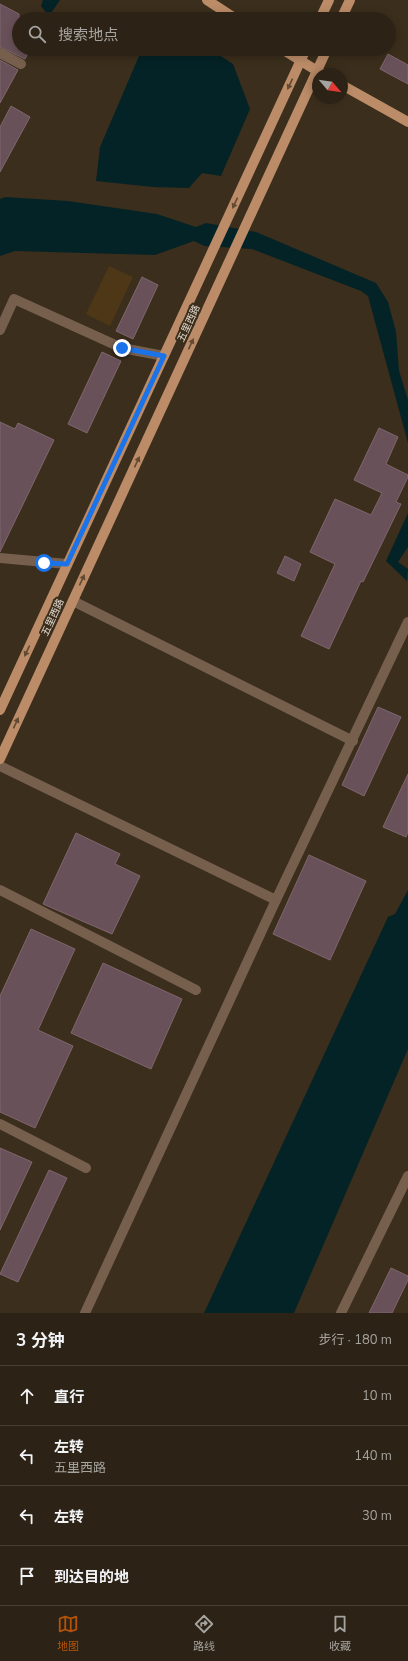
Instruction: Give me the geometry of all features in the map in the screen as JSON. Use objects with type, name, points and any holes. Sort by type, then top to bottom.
[{"type":"main road","points":[[207,0],[225,12]]},
{"type":"main road","points":[[323,12],[328,0]]},
{"type":"main road","points":[[344,12],[350,0]]},
{"type":"main road","points":[[292,56],[312,68]]},
{"type":"main road","name":"五里西路","points":[[0,710],[302,56]]},
{"type":"main road","name":"五里西路","points":[[321,68],[325,56]]},
{"type":"main road","points":[[348,88],[408,122]]},
{"type":"main road","name":"五里西路","points":[[0,759],[312,90]]},
{"type":"street","points":[[0,53],[21,64]]},
{"type":"street","points":[[0,330],[14,299],[122,348],[164,356]]},
{"type":"street","points":[[0,558],[67,564]]},
{"type":"street","points":[[73,601],[353,741]]},
{"type":"street","points":[[85,1313],[276,900],[353,741],[408,622]]},
{"type":"street","points":[[0,766],[276,900]]},
{"type":"street","points":[[0,890],[196,990]]},
{"type":"street","points":[[0,1124],[86,1168]]},
{"type":"street","points":[[342,1313],[408,1176]]},
{"type":"shaded area","points":[[109,266],[133,277],[110,326],[86,314]]},
{"type":"water","points":[[43,0],[60,0],[52,12],[46,12],[41,6]]},
{"type":"water","points":[[139,56],[221,56],[233,64],[250,109],[221,176],[202,173],[189,188],[153,187],[96,181],[100,147]]},
{"type":"water","points":[[5,197],[68,201],[157,214],[196,227],[206,223],[256,232],[376,283],[388,302],[396,332],[399,371],[408,400],[408,443],[368,296],[361,291],[252,249],[204,246],[194,241],[155,255],[15,251],[0,256],[0,199]]},
{"type":"water","points":[[408,513],[408,547],[398,562],[408,569],[407,581],[386,561]]},
{"type":"water","points":[[408,890],[408,1049],[294,1313],[204,1313],[388,917],[395,914]]},
{"type":"building","points":[[0,4],[15,12],[12,12],[12,53],[0,47]]},
{"type":"building","points":[[19,56],[26,56],[25,59]]},
{"type":"building","points":[[387,56],[392,56],[408,65],[408,84],[380,69]]},
{"type":"building","points":[[0,60],[18,70],[0,103]]},
{"type":"building","points":[[11,106],[30,117],[0,172],[0,127]]},
{"type":"building","points":[[142,277],[158,285],[133,339],[116,331]]},
{"type":"building","points":[[102,352],[121,361],[87,433],[68,424]]},
{"type":"building","points":[[0,422],[15,429],[18,423],[54,440],[0,552]]},
{"type":"building","points":[[379,428],[398,437],[386,464],[408,475],[408,477],[396,502],[401,504],[363,582],[361,581],[329,649],[301,636],[335,564],[310,552],[335,499],[371,515],[382,493],[354,480]]},
{"type":"building","points":[[285,556],[301,564],[294,581],[277,573]]},
{"type":"building","points":[[378,707],[401,717],[364,796],[342,785]]},
{"type":"building","points":[[408,774],[408,832],[406,837],[383,827]]},
{"type":"building","points":[[76,833],[120,854],[115,864],[140,876],[112,934],[43,904]]},
{"type":"building","points":[[309,855],[366,881],[330,960],[273,934]]},
{"type":"building","points":[[31,929],[75,949],[38,1030],[73,1046],[35,1128],[0,1112],[0,996]]},
{"type":"building","points":[[103,963],[182,999],[151,1069],[71,1033]]},
{"type":"building","points":[[0,1148],[32,1162],[0,1230]]},
{"type":"building","points":[[49,1170],[67,1178],[18,1282],[0,1274]]},
{"type":"building","points":[[391,1268],[408,1276],[408,1280],[392,1313],[369,1313]]},
{"type":"route","points":[[44,563],[67,564],[164,356],[122,348]]}]
